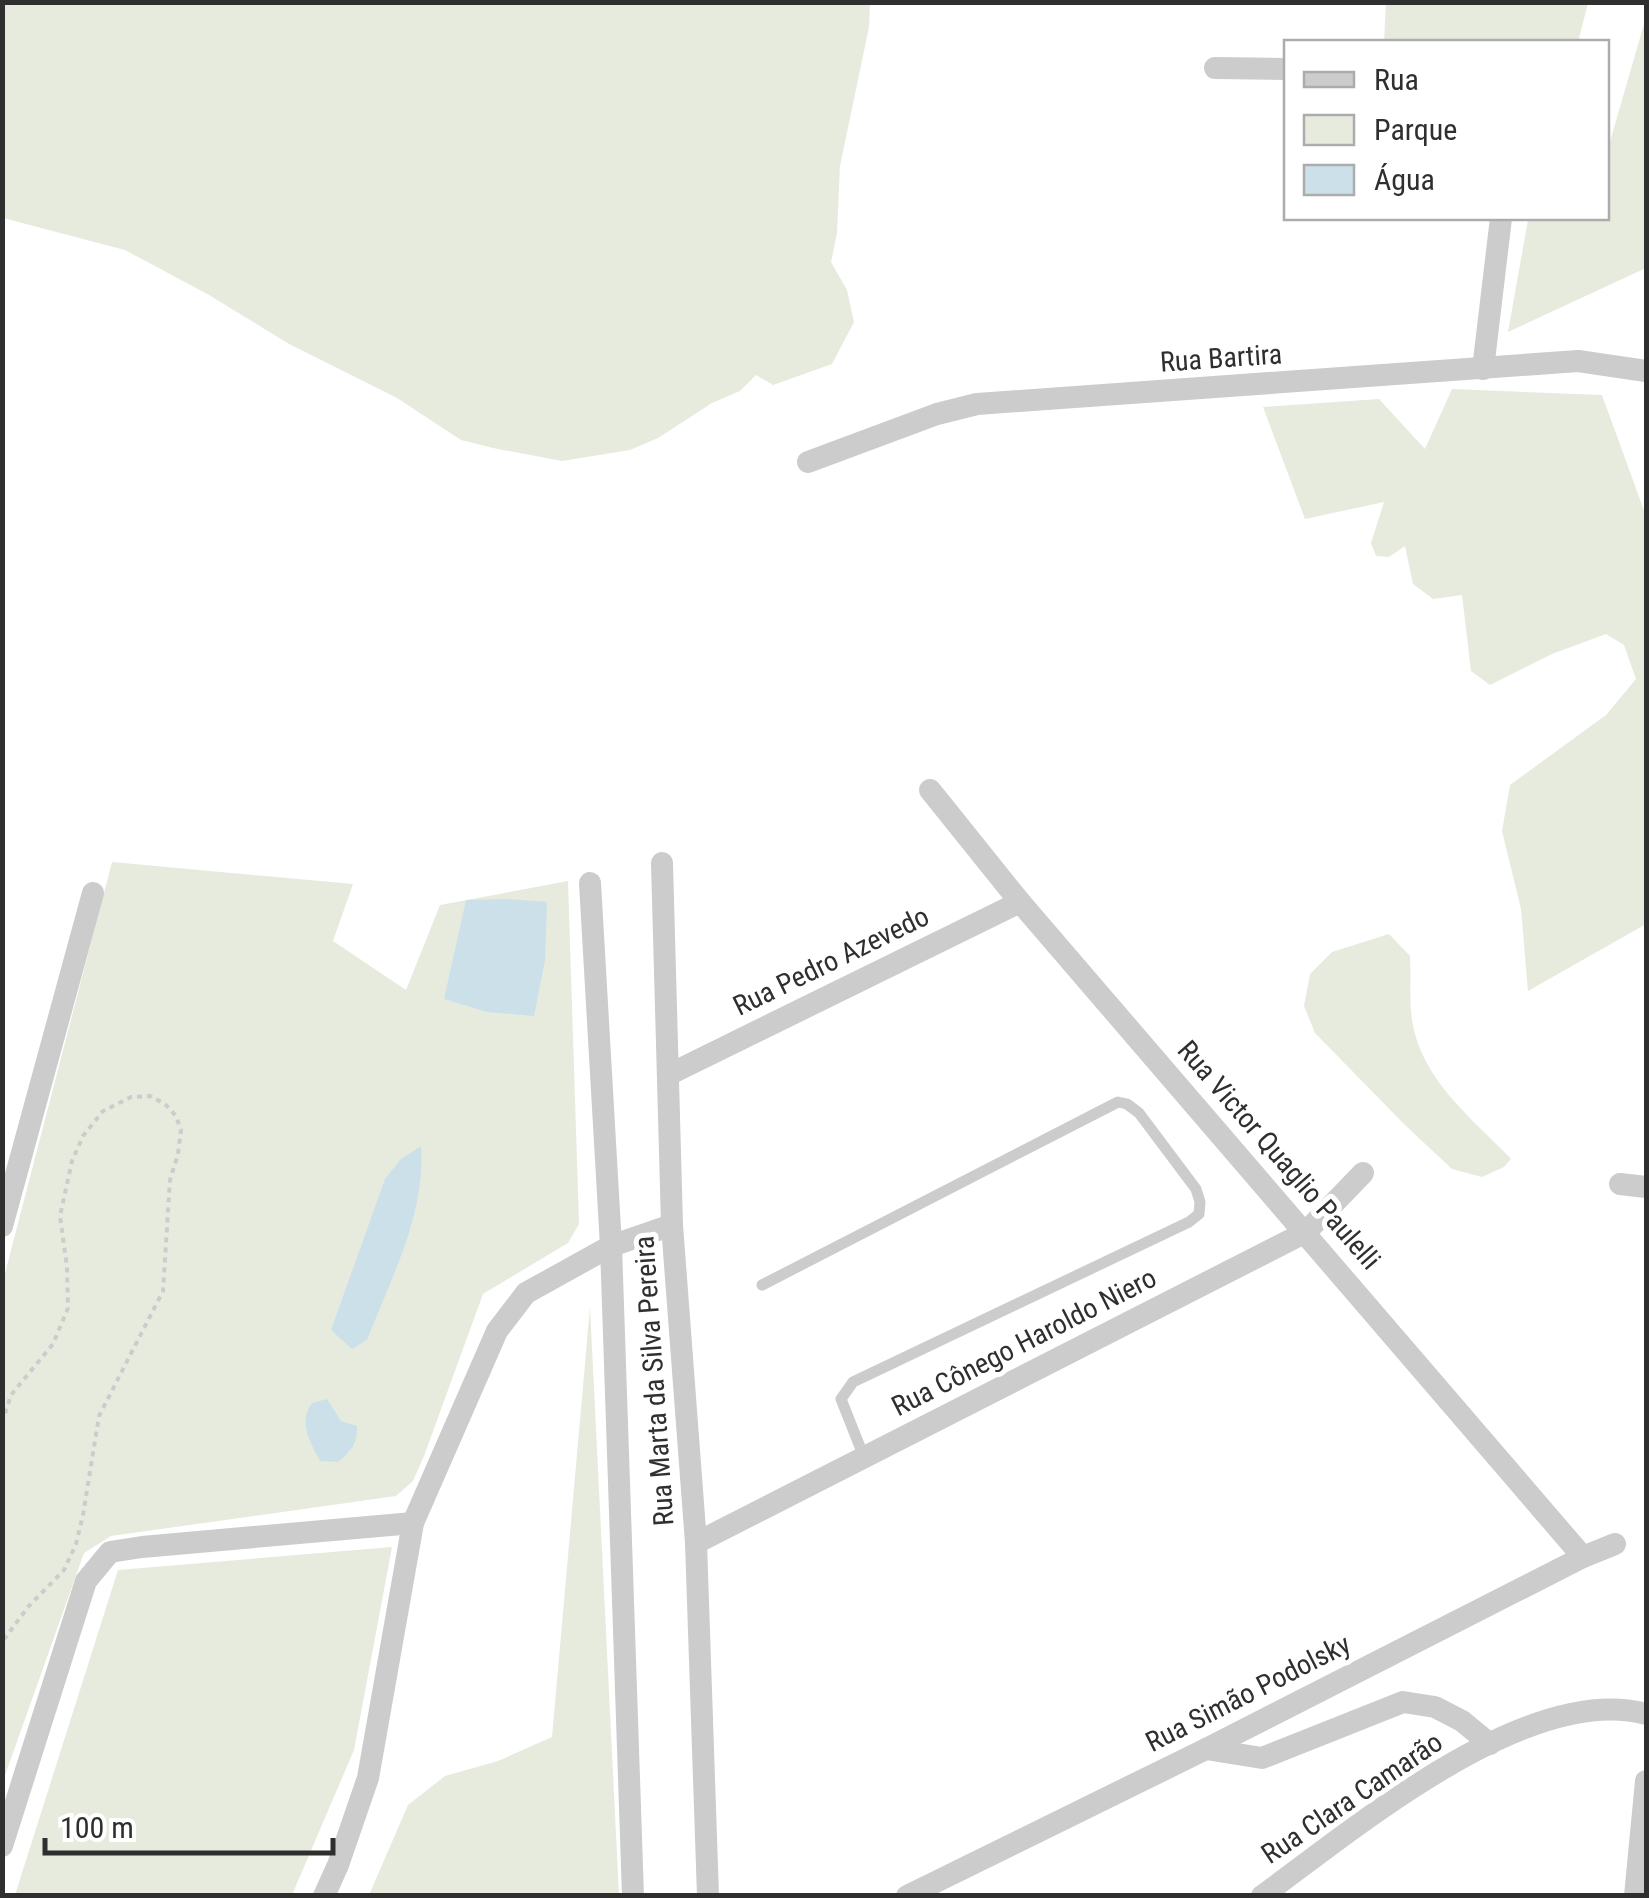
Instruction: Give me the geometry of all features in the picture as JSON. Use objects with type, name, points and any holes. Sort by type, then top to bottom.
[{"type":"street","points":[[1214,68],[1284,69]]},
{"type":"street","points":[[1483,368],[1500,220]]},
{"type":"street","name":"Rua Bartira","points":[[808,462],[937,414],[977,404],[1578,361],[1646,371]]},
{"type":"street","name":"Rua Victor Quaglio Paulelli","points":[[930,790],[1020,902],[1583,1557]]},
{"type":"street","name":"Rua Marta da Silva Pereira","points":[[662,863],[672,1226],[696,1544],[708,1896]]},
{"type":"street","name":"Rua Marta da Silva Pereira","points":[[590,883],[611,1246],[633,1896]]},
{"type":"street","points":[[2,1226],[93,893]]},
{"type":"street","name":"Rua Pedro Azevedo","points":[[668,1075],[1020,902]]},
{"type":"street","name":"Rua Cônego Haroldo Niero","points":[[696,1544],[1306,1232],[1363,1173]]},
{"type":"street","points":[[1620,1184],[1646,1188]]},
{"type":"street","points":[[324,1896],[368,1778],[413,1523],[497,1331],[526,1292],[611,1246],[672,1226]]},
{"type":"street","points":[[2,1846],[86,1580],[110,1552],[413,1523]]},
{"type":"street","name":"Rua Simão Podolsky","points":[[908,1896],[1583,1557],[1616,1544]]},
{"type":"street","points":[[1206,1749],[1262,1758],[1403,1702],[1436,1707],[1462,1721],[1490,1744]]},
{"type":"street","name":"Rua Clara Camarão","points":[[1262,1896],[1416,1785],[1490,1744],[1544,1720],[1621,1707],[1646,1714]]},
{"type":"street","points":[[1635,1896],[1646,1782]]},
{"type":"lane","points":[[762,1285],[1118,1102],[1138,1114],[1196,1189],[1199,1214],[1189,1222],[853,1382],[841,1399],[864,1458]]},
{"type":"path","points":[[2,1423],[11,1395],[54,1344],[68,1308],[60,1216],[72,1161],[83,1136],[104,1111],[130,1097],[150,1096],[176,1116],[181,1130],[170,1180],[163,1291],[100,1416],[80,1530],[64,1570],[2,1642]]},
{"type":"green space","points":[[1386,2],[1588,3],[1579,40],[1384,40]]},
{"type":"green space","points":[[2,3],[870,3],[869,27],[840,166],[837,233],[831,262],[847,290],[854,322],[832,364],[773,385],[756,375],[740,391],[630,450],[562,461],[461,440],[397,398],[289,344],[125,250],[3,218]]},
{"type":"green space","points":[[1646,17],[1646,268],[1508,332],[1528,220],[1609,220],[1609,145]]},
{"type":"green space","points":[[1452,389],[1602,395],[1646,516],[1646,924],[1528,991],[1521,909],[1502,831],[1510,785],[1606,715],[1636,679],[1624,645],[1606,634],[1552,654],[1490,685],[1471,671],[1462,595],[1433,599],[1413,584],[1405,546],[1389,557],[1376,556],[1371,543],[1384,502],[1305,519],[1263,407],[1379,399],[1425,449]]},
{"type":"green space","points":[[112,862],[353,884],[333,941],[406,990],[440,905],[568,881],[579,1224],[568,1243],[483,1294],[424,1456],[413,1481],[396,1496],[111,1536],[84,1553],[3,1781],[3,1281]]},
{"type":"green space","points":[[1389,934],[1410,956],[1412,1020],[1426,1061],[1450,1097],[1511,1159],[1504,1167],[1482,1177],[1452,1169],[1405,1125],[1315,1033],[1304,1006],[1310,974],[1332,952]]},
{"type":"green space","points":[[590,1307],[619,1895],[369,1895],[408,1805],[445,1776],[498,1761],[552,1737]]},
{"type":"green space","points":[[392,1547],[354,1750],[292,1895],[15,1895],[118,1570]]},
{"type":"water","points":[[466,900],[547,902],[545,960],[534,1016],[487,1012],[444,999]]},
{"type":"water","points":[[421,1146],[418,1196],[405,1245],[367,1340],[352,1349],[331,1330],[385,1179],[401,1159]]},
{"type":"water","points":[[327,1399],[341,1421],[357,1426],[353,1446],[338,1462],[320,1461],[307,1432],[306,1417],[312,1403]]}]
